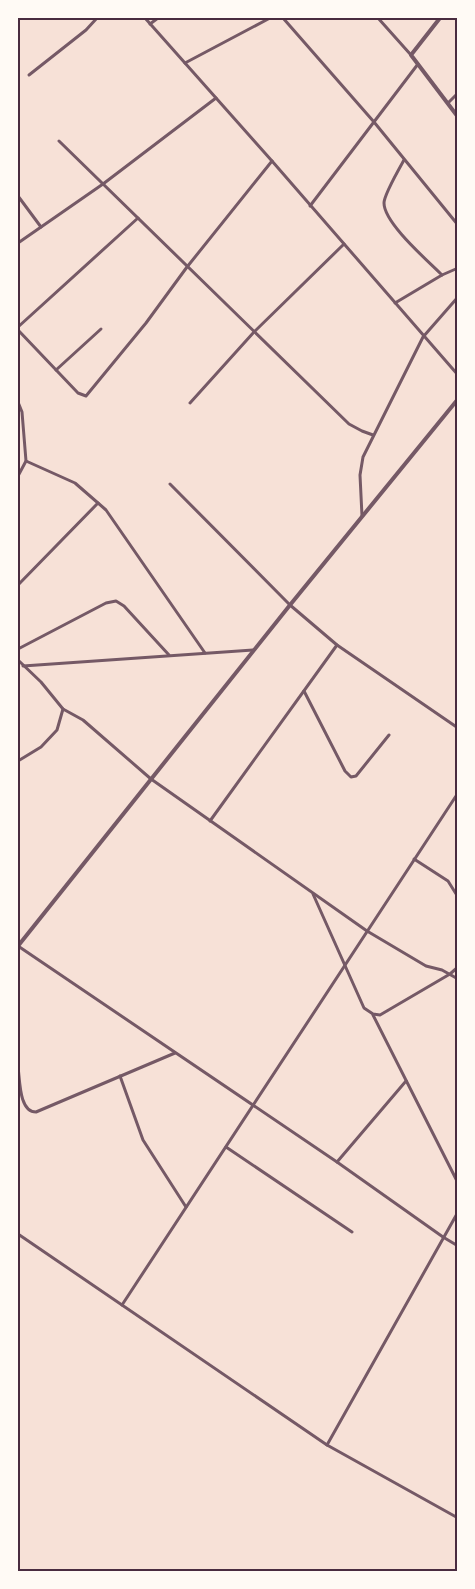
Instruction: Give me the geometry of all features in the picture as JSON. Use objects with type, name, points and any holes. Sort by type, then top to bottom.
[{"type":"street","points":[[29,75],[86,30],[97,18]]},
{"type":"street","points":[[145,18],[458,375]]},
{"type":"street","points":[[150,24],[158,18]]},
{"type":"street","points":[[185,63],[270,18]]},
{"type":"street","points":[[283,18],[374,122],[458,225]]},
{"type":"street","points":[[378,18],[411,55],[458,117]]},
{"type":"street","points":[[411,55],[440,18]]},
{"type":"street","points":[[310,206],[418,64]]},
{"type":"street","points":[[447,104],[458,93]]},
{"type":"street","points":[[18,243],[103,184],[216,98]]},
{"type":"street","points":[[59,141],[349,424],[373,435]]},
{"type":"street","points":[[404,160],[384,201],[385,212],[393,225],[442,275]]},
{"type":"street","points":[[138,218],[18,329],[78,393],[86,396],[146,323],[187,267],[272,161]]},
{"type":"street","points":[[18,196],[41,227]]},
{"type":"street","points":[[190,403],[254,332],[344,244]]},
{"type":"street","points":[[395,303],[442,275],[458,268]]},
{"type":"street","points":[[362,516],[360,475],[363,457],[423,337],[458,297]]},
{"type":"street","points":[[56,370],[101,329]]},
{"type":"street","points":[[458,399],[290,605],[18,946],[458,1246]]},
{"type":"street","points":[[18,402],[22,412],[26,461],[18,476]]},
{"type":"street","points":[[26,461],[75,483],[106,510],[205,653]]},
{"type":"street","points":[[170,484],[290,605],[337,645],[458,728]]},
{"type":"street","points":[[18,585],[98,503]]},
{"type":"street","points":[[18,648],[106,603],[116,601],[124,606],[169,656]]},
{"type":"street","points":[[210,821],[337,645]]},
{"type":"street","points":[[24,666],[254,650]]},
{"type":"street","points":[[18,660],[41,682],[63,709],[83,720],[151,779],[367,931],[426,966],[442,970],[458,980]]},
{"type":"street","points":[[304,691],[344,771],[351,777],[356,776],[389,735]]},
{"type":"street","points":[[18,761],[41,747],[57,730],[63,709]]},
{"type":"street","points":[[122,1305],[458,793]]},
{"type":"street","points":[[414,859],[448,881],[458,897]]},
{"type":"street","points":[[313,893],[364,1008],[373,1014],[380,1015],[450,974],[458,967]]},
{"type":"street","points":[[373,1014],[458,1183]]},
{"type":"street","points":[[18,1067],[23,1101],[26,1108],[31,1112],[36,1112],[175,1053]]},
{"type":"street","points":[[120,1076],[143,1140],[186,1207]]},
{"type":"street","points":[[337,1162],[406,1080]]},
{"type":"street","points":[[226,1147],[352,1232]]},
{"type":"street","points":[[327,1445],[458,1212]]},
{"type":"street","points":[[18,1234],[327,1445],[458,1518]]}]
